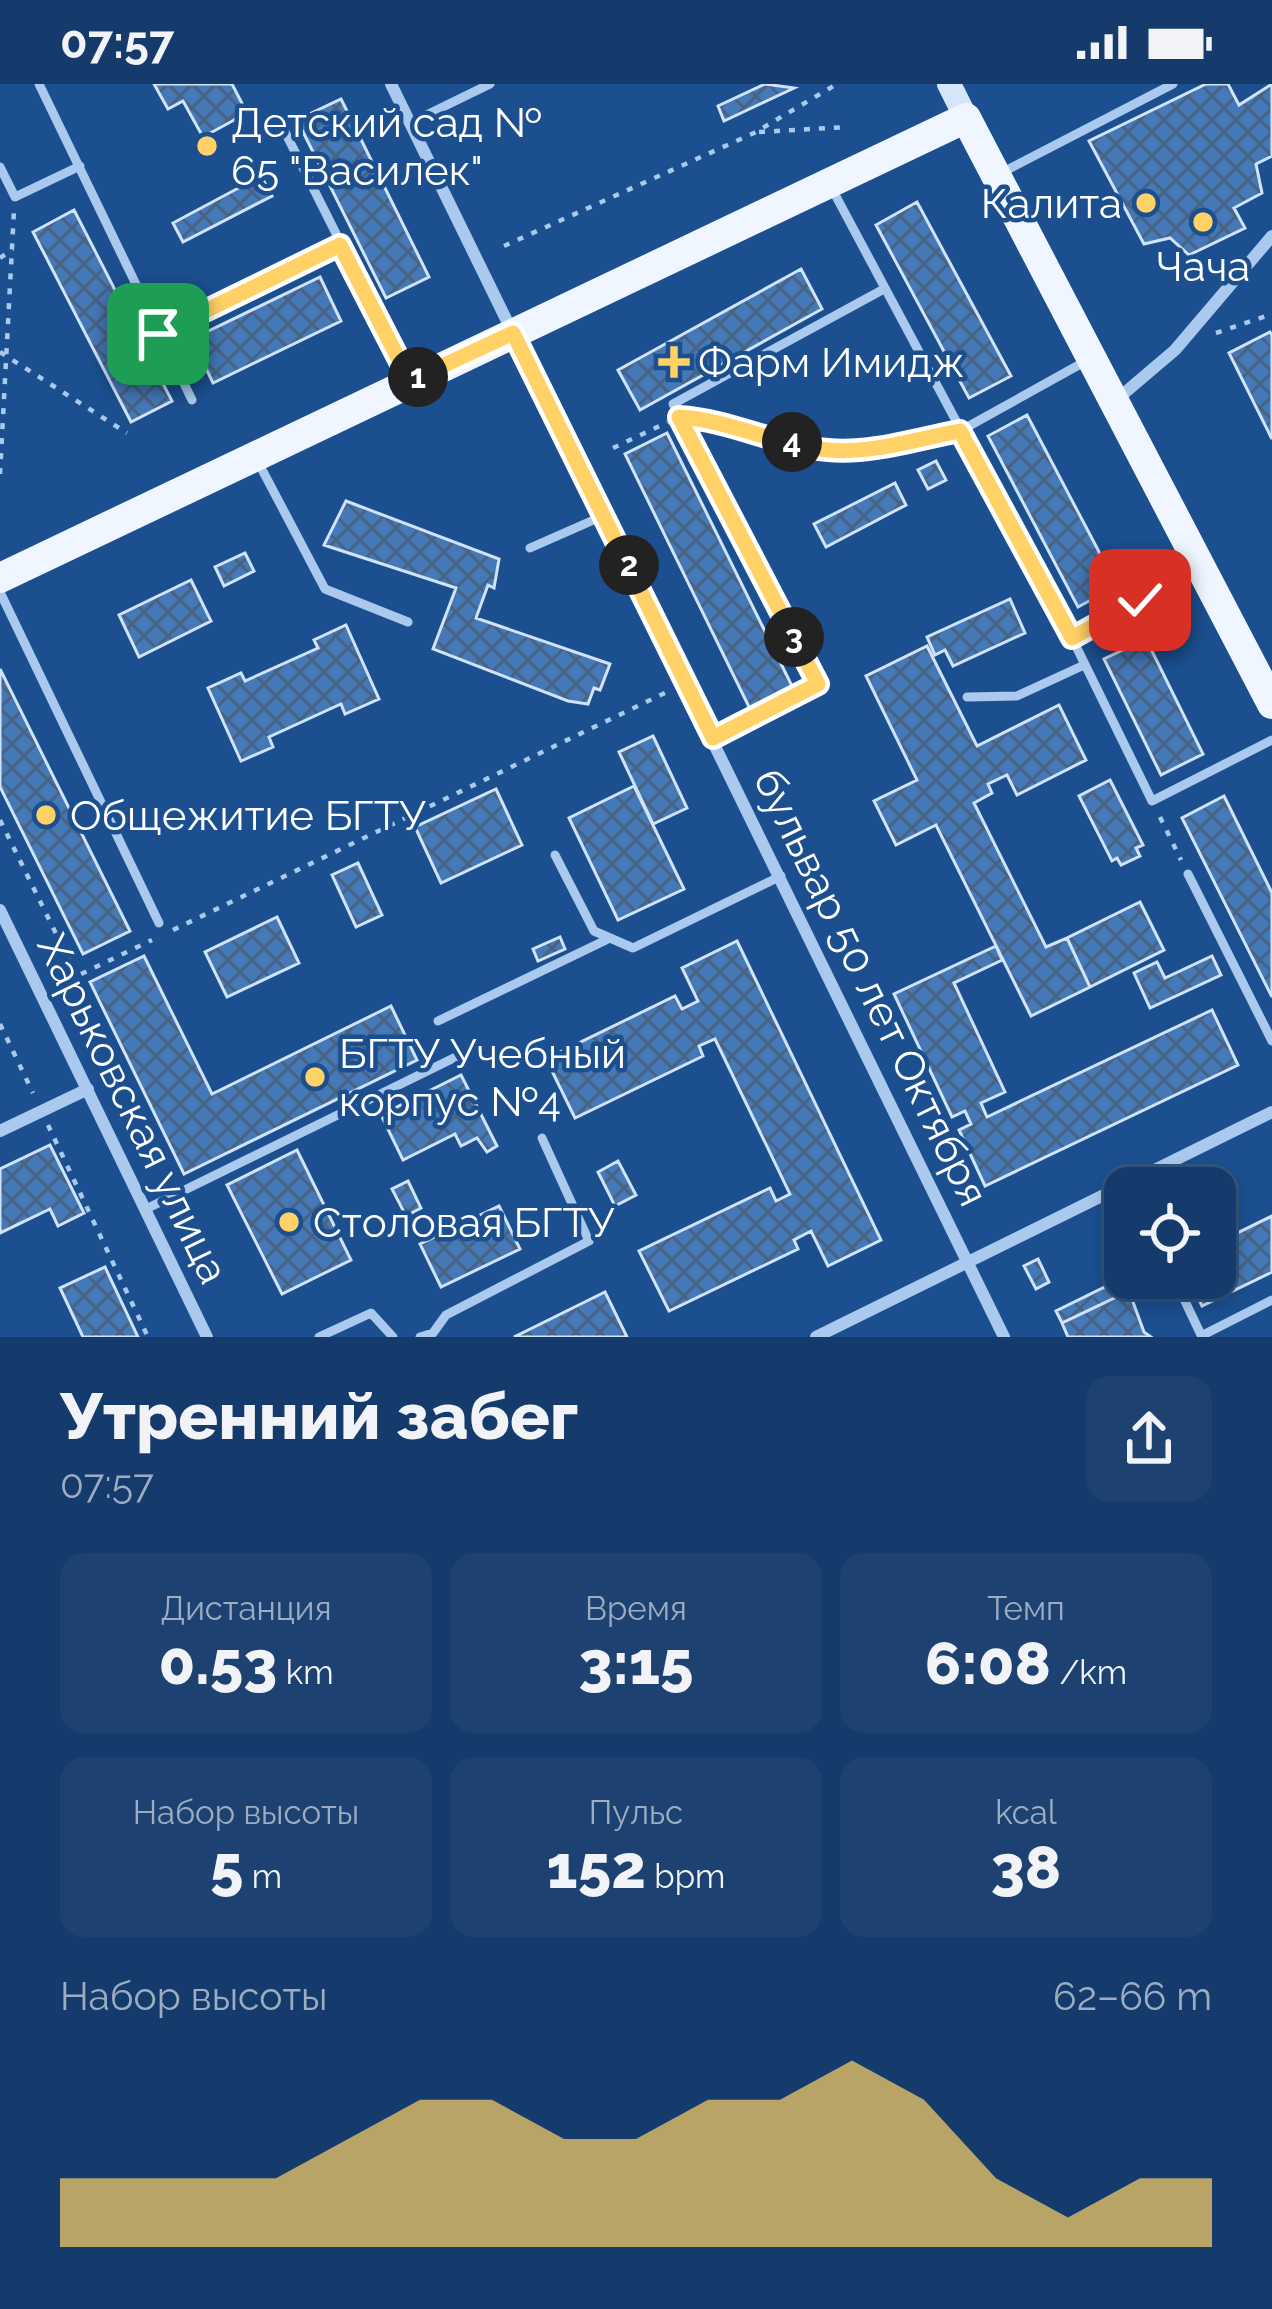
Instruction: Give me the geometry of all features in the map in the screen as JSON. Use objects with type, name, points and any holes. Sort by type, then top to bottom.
[{"type":"main road","points":[[0,578],[966,118],[1272,704]]},
{"type":"street","name":"бульвар 50 лет Октября","points":[[391,84],[1004,1337]]},
{"type":"street","points":[[949,84],[966,118]]},
{"type":"street","points":[[1114,401],[1175,350],[1270,244]]},
{"type":"street","name":"Харьковская улица","points":[[0,910],[207,1337]]},
{"type":"street","points":[[0,1131],[88,1089]]},
{"type":"street","points":[[1163,1167],[1272,1112]]},
{"type":"street","points":[[817,1337],[1104,1196]]},
{"type":"lane","points":[[39,84],[192,400]]},
{"type":"lane","points":[[451,84],[458,100]]},
{"type":"lane","points":[[410,123],[490,84]]},
{"type":"lane","points":[[996,175],[1173,84]]},
{"type":"lane","points":[[284,130],[410,381]]},
{"type":"lane","points":[[0,167],[15,197],[80,166]]},
{"type":"lane","points":[[829,182],[1072,638],[1082,667],[1152,801],[1272,740]]},
{"type":"lane","points":[[158,334],[340,245]]},
{"type":"lane","points":[[713,738],[818,684],[673,404],[884,289]]},
{"type":"lane","points":[[960,431],[1090,358]]},
{"type":"lane","points":[[255,455],[325,590],[408,622]]},
{"type":"lane","points":[[530,548],[604,514]]},
{"type":"lane","points":[[1072,638],[1202,568]]},
{"type":"lane","points":[[0,592],[159,923]]},
{"type":"lane","points":[[967,697],[1017,696],[1082,667]]},
{"type":"lane","points":[[554,855],[594,931],[633,948],[781,876]]},
{"type":"lane","points":[[1189,874],[1272,1041]]},
{"type":"lane","points":[[438,1021],[606,940]]},
{"type":"lane","points":[[146,1209],[464,1053]]},
{"type":"lane","points":[[420,1337],[433,1333],[446,1315],[589,1241],[542,1138]]},
{"type":"lane","points":[[1184,1299],[1202,1336],[1272,1300]]},
{"type":"lane","points":[[320,1337],[371,1313],[393,1337]]},
{"type":"path","points":[[504,246],[754,133],[837,84]]},
{"type":"path","points":[[754,133],[847,127]]},
{"type":"path","points":[[0,474],[2,353],[15,197]]},
{"type":"path","points":[[0,258],[13,249]]},
{"type":"path","points":[[1213,334],[1272,314]]},
{"type":"path","points":[[2,353],[127,433]]},
{"type":"path","points":[[613,448],[679,417],[715,419],[822,450],[860,452],[960,431]]},
{"type":"path","points":[[40,993],[687,682]]},
{"type":"path","points":[[1152,801],[1189,874]]},
{"type":"path","points":[[0,820],[71,964]]},
{"type":"path","points":[[0,1024],[148,1337]]},
{"type":"building","points":[[154,84],[232,84],[247,113],[203,137],[183,101],[168,109]]},
{"type":"building","points":[[765,84],[794,88],[724,121],[718,106]]},
{"type":"building","points":[[1206,84],[1228,84],[1239,105],[1272,84],[1272,156],[1256,164],[1262,193],[1234,208],[1245,228],[1189,255],[1170,238],[1144,244],[1089,141]]},
{"type":"building","points":[[341,99],[429,277],[386,298],[297,120]]},
{"type":"building","points":[[261,176],[272,196],[183,242],[173,223]]},
{"type":"building","points":[[917,202],[1011,376],[969,398],[876,225]]},
{"type":"building","points":[[74,210],[172,401],[131,422],[33,232]]},
{"type":"building","points":[[801,269],[822,309],[640,410],[618,370]]},
{"type":"building","points":[[320,277],[341,321],[213,383],[192,339]]},
{"type":"building","points":[[1272,335],[1272,439],[1229,353]]},
{"type":"building","points":[[1027,415],[1117,586],[1078,607],[988,436]]},
{"type":"building","points":[[667,433],[794,690],[751,711],[625,454]]},
{"type":"building","points":[[936,461],[946,480],[928,489],[918,470]]},
{"type":"building","points":[[895,483],[906,505],[826,547],[814,524]]},
{"type":"building","points":[[346,501],[499,559],[494,588],[488,585],[476,618],[610,664],[600,690],[594,688],[588,704],[568,701],[433,649],[456,588],[324,545]]},
{"type":"building","points":[[245,553],[254,571],[224,586],[215,567]]},
{"type":"building","points":[[191,580],[211,621],[139,657],[119,615]]},
{"type":"building","points":[[1010,599],[1025,633],[953,666],[945,650],[935,655],[927,637]]},
{"type":"building","points":[[346,625],[379,699],[345,714],[341,704],[269,737],[273,747],[241,761],[208,688],[241,673],[245,681],[318,648],[314,640]]},
{"type":"building","points":[[1146,639],[1203,754],[1161,775],[1104,659]]},
{"type":"building","points":[[927,646],[977,746],[1059,705],[1086,760],[1017,795],[1007,775],[988,784],[992,793],[974,803],[1046,947],[1067,938],[1090,987],[1031,1016],[936,825],[896,845],[874,801],[917,780],[866,676]]},
{"type":"building","points":[[0,669],[130,931],[83,954],[0,787]]},
{"type":"building","points":[[653,736],[687,808],[653,824],[619,752]]},
{"type":"building","points":[[1110,780],[1143,845],[1136,848],[1140,856],[1121,865],[1117,858],[1112,861],[1079,796]]},
{"type":"building","points":[[634,786],[684,889],[618,920],[569,818]]},
{"type":"building","points":[[496,789],[522,845],[441,883],[415,827]]},
{"type":"building","points":[[1224,796],[1272,893],[1272,997],[1182,818]]},
{"type":"building","points":[[358,863],[382,915],[356,927],[332,875]]},
{"type":"building","points":[[1140,902],[1164,950],[1090,987],[1067,938]]},
{"type":"building","points":[[277,917],[299,963],[227,997],[205,952]]},
{"type":"building","points":[[560,937],[565,949],[538,961],[533,949]]},
{"type":"building","points":[[737,941],[881,1240],[828,1266],[811,1231],[794,1240],[798,1249],[669,1311],[639,1251],[770,1188],[776,1201],[790,1194],[715,1039],[699,1046],[703,1056],[575,1118],[546,1059],[675,996],[682,1009],[698,1001],[682,968]]},
{"type":"building","points":[[996,946],[1002,960],[954,983],[1005,1092],[981,1103],[987,1117],[1212,1010],[1238,1065],[985,1186],[959,1130],[971,1124],[965,1111],[952,1117],[894,994]]},
{"type":"building","name":"БГТУ Учебный корпус №4","points":[[144,956],[212,1094],[391,1006],[417,1060],[184,1174],[90,982]]},
{"type":"building","points":[[1212,956],[1221,975],[1150,1008],[1134,973],[1157,962],[1165,978]]},
{"type":"building","points":[[461,1075],[497,1146],[487,1152],[477,1138],[461,1146],[455,1134],[403,1160],[381,1115]]},
{"type":"building","points":[[50,1145],[84,1213],[58,1226],[50,1209],[0,1233],[0,1169]]},
{"type":"building","name":"Столовая БГТУ","points":[[297,1150],[351,1260],[282,1294],[227,1185]]},
{"type":"building","points":[[618,1161],[636,1195],[615,1206],[598,1172]]},
{"type":"building","points":[[408,1181],[421,1208],[406,1216],[392,1189]]},
{"type":"building","points":[[499,1206],[520,1249],[441,1287],[420,1244]]},
{"type":"building","points":[[1272,1216],[1272,1272],[1236,1289],[1236,1234]]},
{"type":"building","points":[[1038,1259],[1049,1282],[1036,1289],[1024,1266]]},
{"type":"building","points":[[105,1267],[138,1337],[83,1337],[60,1288]]},
{"type":"building","points":[[1104,1287],[1104,1299],[1112,1299],[1062,1323],[1056,1311]]},
{"type":"building","points":[[605,1292],[627,1337],[514,1337]]},
{"type":"building","points":[[1112,1299],[1132,1299],[1144,1332],[1151,1337],[1068,1337],[1062,1323]]},
{"type":"place","name":"Детский сад № 65 \"Василек\"","points":[[207,146]]},
{"type":"place","name":"Калита","points":[[1146,203]]},
{"type":"place","name":"Чача","points":[[1203,222]]},
{"type":"place","name":"Фарм Имидж","points":[[674,362]]},
{"type":"place","name":"Общежитие БГТУ","points":[[46,815]]},
{"type":"place","name":"БГТУ Учебный корпус №4","points":[[315,1077]]},
{"type":"place","name":"Столовая БГТУ","points":[[289,1222]]},
{"type":"route","points":[[158,334],[340,245],[410,381],[513,333],[713,738],[818,684],[679,417],[715,419],[822,450],[860,452],[960,431],[1072,638],[1140,600]]}]
